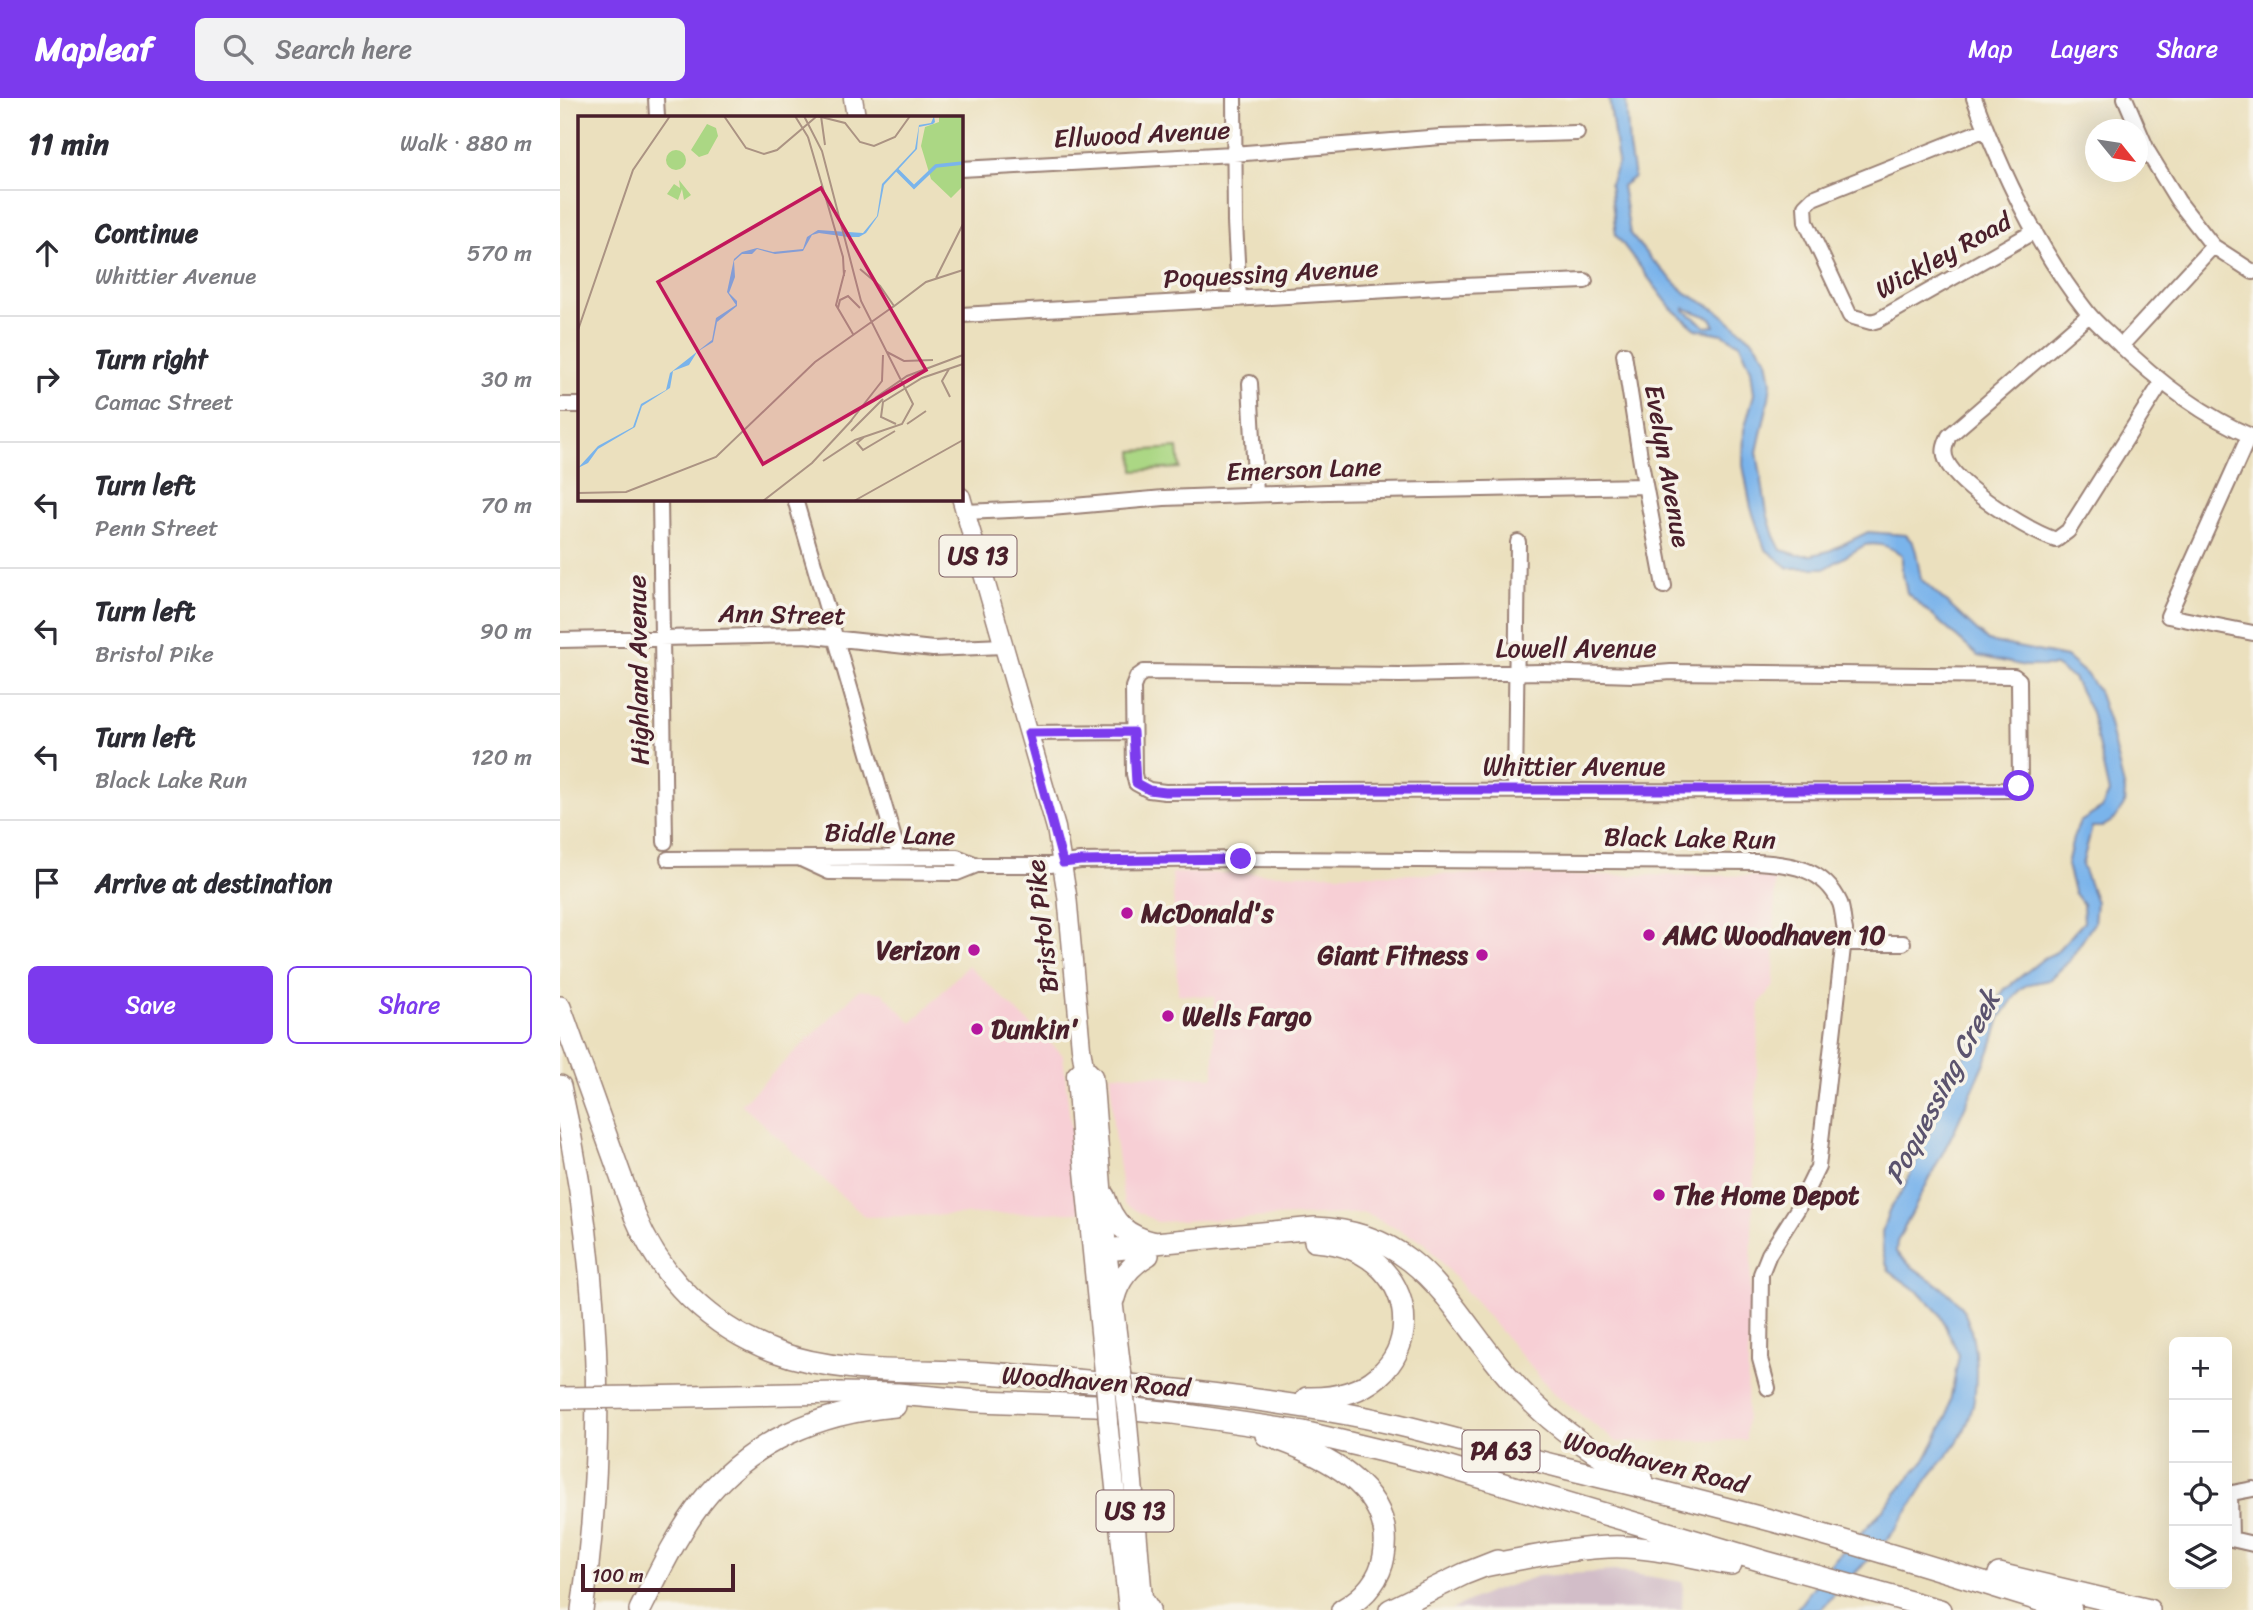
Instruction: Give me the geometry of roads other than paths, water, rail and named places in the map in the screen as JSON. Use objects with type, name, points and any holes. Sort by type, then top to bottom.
[{"type":"highway","points":[[560,1007],[643,1236],[673,1280],[705,1312],[758,1344],[800,1359],[827,1365],[1055,1378]]},
{"type":"highway","points":[[560,1086],[584,1226],[596,1369],[596,1453],[582,1610]]},
{"type":"highway","points":[[1104,1196],[1109,1212],[1119,1225],[1152,1249]]},
{"type":"highway","points":[[1103,1255],[1315,1228],[1342,1230],[1382,1243],[1406,1256],[1426,1272],[1498,1365],[1549,1419],[1600,1457],[1649,1481],[1777,1522]]},
{"type":"highway","points":[[1114,1298],[1119,1283],[1128,1270],[1152,1249],[1297,1241],[1328,1242],[1347,1247],[1374,1261],[1388,1275],[1398,1291],[1404,1318],[1400,1346],[1384,1373],[1345,1395],[1324,1398],[1221,1396]]},
{"type":"highway","points":[[560,1398],[639,1392],[1055,1378]]},
{"type":"highway","name":"Woodhaven Road","points":[[1055,1378],[1331,1411],[1409,1427],[1777,1522],[1849,1537],[2071,1610]]},
{"type":"highway","points":[[560,1388],[639,1392],[880,1393],[978,1401]]},
{"type":"highway","points":[[639,1610],[701,1503],[727,1475],[768,1444],[795,1429],[848,1411],[920,1403],[978,1401]]},
{"type":"highway","name":"Woodhaven Road","points":[[978,1401],[1096,1405],[1219,1418],[1303,1432],[1433,1463],[1766,1562],[1848,1591],[1940,1610]]},
{"type":"highway","points":[[1219,1418],[1271,1436],[1331,1463],[1356,1480],[1374,1502],[1385,1527],[1383,1562],[1372,1585],[1342,1610]]},
{"type":"highway","points":[[1549,1419],[1599,1451],[1682,1489],[1849,1537]]},
{"type":"highway","points":[[1390,1610],[1484,1566],[1541,1547],[1568,1542],[1616,1540],[1658,1543],[1766,1562]]},
{"type":"highway","points":[[1484,1566],[1544,1554],[1610,1547],[1672,1553],[1814,1581]]},
{"type":"highway","points":[[1884,1547],[2149,1610]]},
{"type":"highway","points":[[1848,1591],[1886,1610]]},
{"type":"main road","points":[[853,98],[856,116]]},
{"type":"main road","name":"Bristol Pike","points":[[963,504],[1063,863],[1084,1067],[1093,1076],[1104,1196],[1104,1372],[1108,1421],[1141,1607]]},
{"type":"main road","name":"Bristol Pike","points":[[1084,1067],[1076,1075],[1103,1255],[1114,1298],[1128,1424],[1141,1607]]},
{"type":"street","points":[[656,98],[657,116]]},
{"type":"street","points":[[1234,98],[1233,154],[1239,299]]},
{"type":"street","points":[[1974,98],[2009,183],[2060,273],[2089,315],[2162,382],[2206,412],[2251,436],[2168,616],[2253,633]]},
{"type":"street","points":[[2125,98],[2154,162],[2178,201],[2213,247],[2253,272]]},
{"type":"street","name":"Wickley Road","points":[[1986,129],[1822,194],[1805,206],[1806,222],[1850,316],[1859,321],[1878,320],[2035,231]]},
{"type":"street","name":"Ellwood Avenue","points":[[962,169],[1233,154],[1441,137],[1577,133]]},
{"type":"street","points":[[2121,346],[2213,247]]},
{"type":"street","name":"Poquessing Avenue","points":[[968,315],[1585,281]]},
{"type":"street","points":[[2089,315],[1949,436],[1944,446],[1946,460],[1958,476],[1998,509],[2039,534],[2056,540],[2068,531],[2162,382]]},
{"type":"street","name":"Evelyn Avenue","points":[[1623,354],[1664,586]]},
{"type":"street","points":[[1250,383],[1256,495]]},
{"type":"street","points":[[560,405],[578,405]]},
{"type":"street","name":"Emerson Lane","points":[[963,504],[1051,508],[1164,498],[1645,485]]},
{"type":"street","name":"Highland Avenue","points":[[660,500],[665,842]]},
{"type":"street","points":[[795,500],[896,846]]},
{"type":"street","points":[[1515,790],[1518,542]]},
{"type":"street","name":"Ann Street","points":[[560,640],[804,635],[933,649],[1003,646]]},
{"type":"street","name":"Lowell Avenue","points":[[1133,732],[1133,687],[1139,674],[1144,672],[2014,676],[2019,680],[2020,780],[2016,789],[2007,790]]},
{"type":"street","points":[[1028,733],[1133,732]]},
{"type":"street","name":"Whittier Avenue","points":[[1133,732],[1136,783],[1165,792],[2007,790]]},
{"type":"street","name":"Biddle Lane","points":[[668,859],[957,857],[977,865],[1063,863]]},
{"type":"street","name":"Black Lake Run","points":[[1063,863],[1255,859],[1757,862],[1787,864],[1811,871],[1840,904],[1845,930],[1844,943],[1818,1167],[1797,1210],[1769,1254],[1761,1275],[1760,1359],[1768,1388]]},
{"type":"street","points":[[1844,943],[1903,943]]},
{"type":"street","points":[[2232,1492],[2253,1489]]},
{"type":"street","points":[[2232,1539],[2253,1544]]},
{"type":"water","points":[[1609,98],[1626,98],[1634,177],[1622,186],[1630,234],[1686,293],[1715,309],[1753,340],[1767,359],[1771,382],[1757,452],[1767,513],[1781,550],[1798,555],[1812,555],[1829,551],[1868,532],[1906,535],[1913,543],[1921,579],[1988,641],[2066,657],[2086,674],[2098,691],[2108,720],[2125,791],[2124,805],[2115,819],[2102,827],[2092,827],[2082,865],[2096,902],[2094,923],[2069,961],[2049,980],[2029,984],[2020,989],[2000,1018],[1990,1051],[1955,1129],[1897,1242],[1896,1252],[1904,1261],[1952,1296],[1966,1316],[1973,1339],[1976,1366],[1975,1393],[1967,1424],[1954,1447],[1927,1481],[1893,1532],[1820,1610],[1796,1610],[1833,1561],[1873,1521],[1927,1457],[1947,1417],[1959,1355],[1939,1313],[1920,1293],[1889,1271],[1883,1253],[1882,1232],[1890,1208],[1902,1192],[1980,1023],[2005,989],[2044,958],[2055,953],[2084,922],[2083,904],[2074,892],[2067,865],[2080,822],[2102,808],[2109,793],[2091,712],[2073,678],[2055,666],[2025,666],[1978,656],[1907,593],[1902,555],[1885,546],[1870,544],[1826,568],[1789,568],[1765,549],[1751,508],[1743,465],[1744,430],[1754,394],[1751,369],[1740,344],[1722,334],[1696,329],[1672,309],[1616,235],[1610,184],[1618,163]],"holes":[[[1684,308],[1711,318],[1715,326],[1706,327]]]},
{"type":"place","name":"McDonald's","points":[[1127,913]]},
{"type":"place","name":"AMC Woodhaven 10","points":[[1649,935]]},
{"type":"place","name":"Verizon","points":[[974,950]]},
{"type":"place","name":"Giant Fitness","points":[[1482,955]]},
{"type":"place","name":"Wells Fargo","points":[[1168,1016]]},
{"type":"place","name":"Dunkin'","points":[[977,1029]]},
{"type":"place","name":"The Home Depot","points":[[1659,1195]]},
{"type":"water label","name":"Poquessing Creek","points":[[1942,1087]]}]
